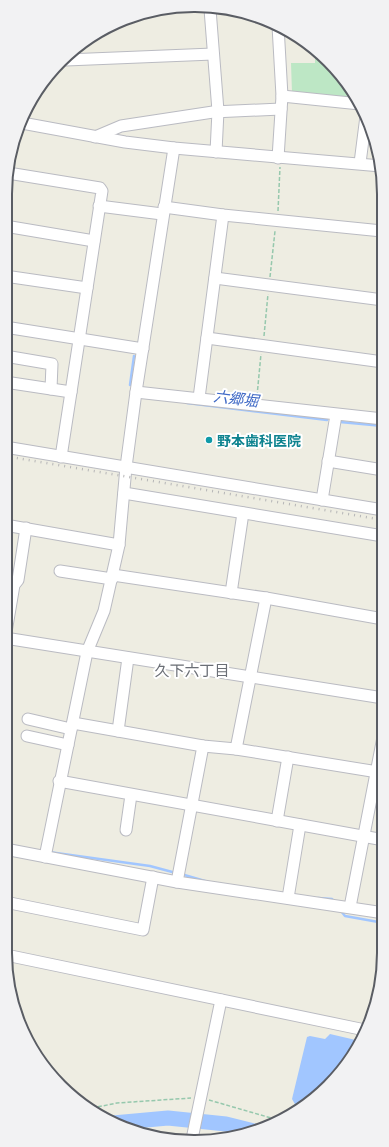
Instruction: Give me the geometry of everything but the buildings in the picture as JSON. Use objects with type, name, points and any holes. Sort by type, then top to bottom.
[{"type":"street","points":[[210,13],[218,111],[216,152]]},
{"type":"street","points":[[278,33],[282,96],[279,161]]},
{"type":"street","points":[[71,60],[213,54]]},
{"type":"street","points":[[282,96],[353,103]]},
{"type":"street","points":[[95,137],[121,126],[218,111],[281,109]]},
{"type":"street","points":[[27,124],[95,137],[279,161],[360,163],[374,165]]},
{"type":"street","points":[[360,163],[364,129]]},
{"type":"street","points":[[45,857],[59,781],[87,652],[104,610],[119,545],[126,466],[136,392],[163,210],[174,148]]},
{"type":"street","points":[[14,174],[100,188],[102,191],[61,457]]},
{"type":"street","points":[[99,206],[223,215],[377,230]]},
{"type":"street","points":[[199,398],[223,215]]},
{"type":"street","points":[[12,227],[94,241]]},
{"type":"street","points":[[12,277],[87,288]]},
{"type":"street","points":[[215,278],[377,299]]},
{"type":"street","points":[[12,328],[143,349]]},
{"type":"street","points":[[207,338],[377,361]]},
{"type":"street","points":[[12,357],[52,364],[51,389]]},
{"type":"street","points":[[12,383],[71,392]]},
{"type":"street","points":[[136,392],[377,418]]},
{"type":"street","points":[[322,500],[336,414]]},
{"type":"street","points":[[12,448],[126,466],[377,509]]},
{"type":"street","points":[[328,461],[377,469]]},
{"type":"street","points":[[124,493],[377,535]]},
{"type":"street","points":[[231,593],[243,513]]},
{"type":"street","points":[[12,526],[119,545]]},
{"type":"street","points":[[12,597],[14,585],[18,580],[26,528]]},
{"type":"street","points":[[60,572],[112,577],[266,598],[377,618]]},
{"type":"street","points":[[236,749],[266,598]]},
{"type":"street","points":[[12,639],[377,697]]},
{"type":"street","points":[[118,731],[128,658]]},
{"type":"street","points":[[28,719],[118,731],[203,746],[236,749],[377,772]]},
{"type":"street","points":[[27,736],[68,745]]},
{"type":"street","points":[[177,882],[193,806],[203,746]]},
{"type":"street","points":[[277,821],[288,757]]},
{"type":"street","points":[[59,781],[377,839]]},
{"type":"street","points":[[350,907],[362,836],[377,784]]},
{"type":"street","points":[[126,830],[131,795]]},
{"type":"street","points":[[288,898],[300,825]]},
{"type":"street","points":[[12,850],[177,882],[377,911]]},
{"type":"street","points":[[12,903],[143,930],[153,877]]},
{"type":"street","points":[[12,956],[360,1029]]},
{"type":"street","points":[[193,1135],[221,1000]]},
{"type":"path","points":[[277,217],[279,161]]},
{"type":"path","points":[[270,280],[276,225]]},
{"type":"path","points":[[263,342],[268,290]]},
{"type":"path","points":[[257,400],[262,350]]},
{"type":"path","points":[[97,1107],[117,1103],[172,1098],[200,1101],[270,1118]]},
{"type":"green space","points":[[315,57],[332,74],[351,100],[292,93],[291,63],[315,63]]},
{"type":"water","points":[[330,1034],[355,1040],[339,1064],[324,1082],[295,1105],[292,1099],[307,1037],[310,1036],[325,1039]]},
{"type":"waterway","name":"六郷堀","points":[[130,385],[134,356]]},
{"type":"waterway","name":"六郷堀","points":[[187,403],[327,420]]},
{"type":"waterway","name":"六郷堀","points":[[340,422],[377,425]]},
{"type":"waterway","points":[[49,852],[150,866],[176,873]]},
{"type":"waterway","points":[[181,874],[205,881]]},
{"type":"waterway","points":[[318,898],[332,899],[334,902]]},
{"type":"waterway","points":[[341,911],[345,916],[377,922]]},
{"type":"waterway","points":[[127,1122],[168,1118],[226,1124],[244,1128]]},
{"type":"railway","points":[[12,457],[377,519]]},
{"type":"place","name":"野本歯科医院","points":[[209,440]]},
{"type":"district","name":"久下六丁目","points":[[192,670]]}]
